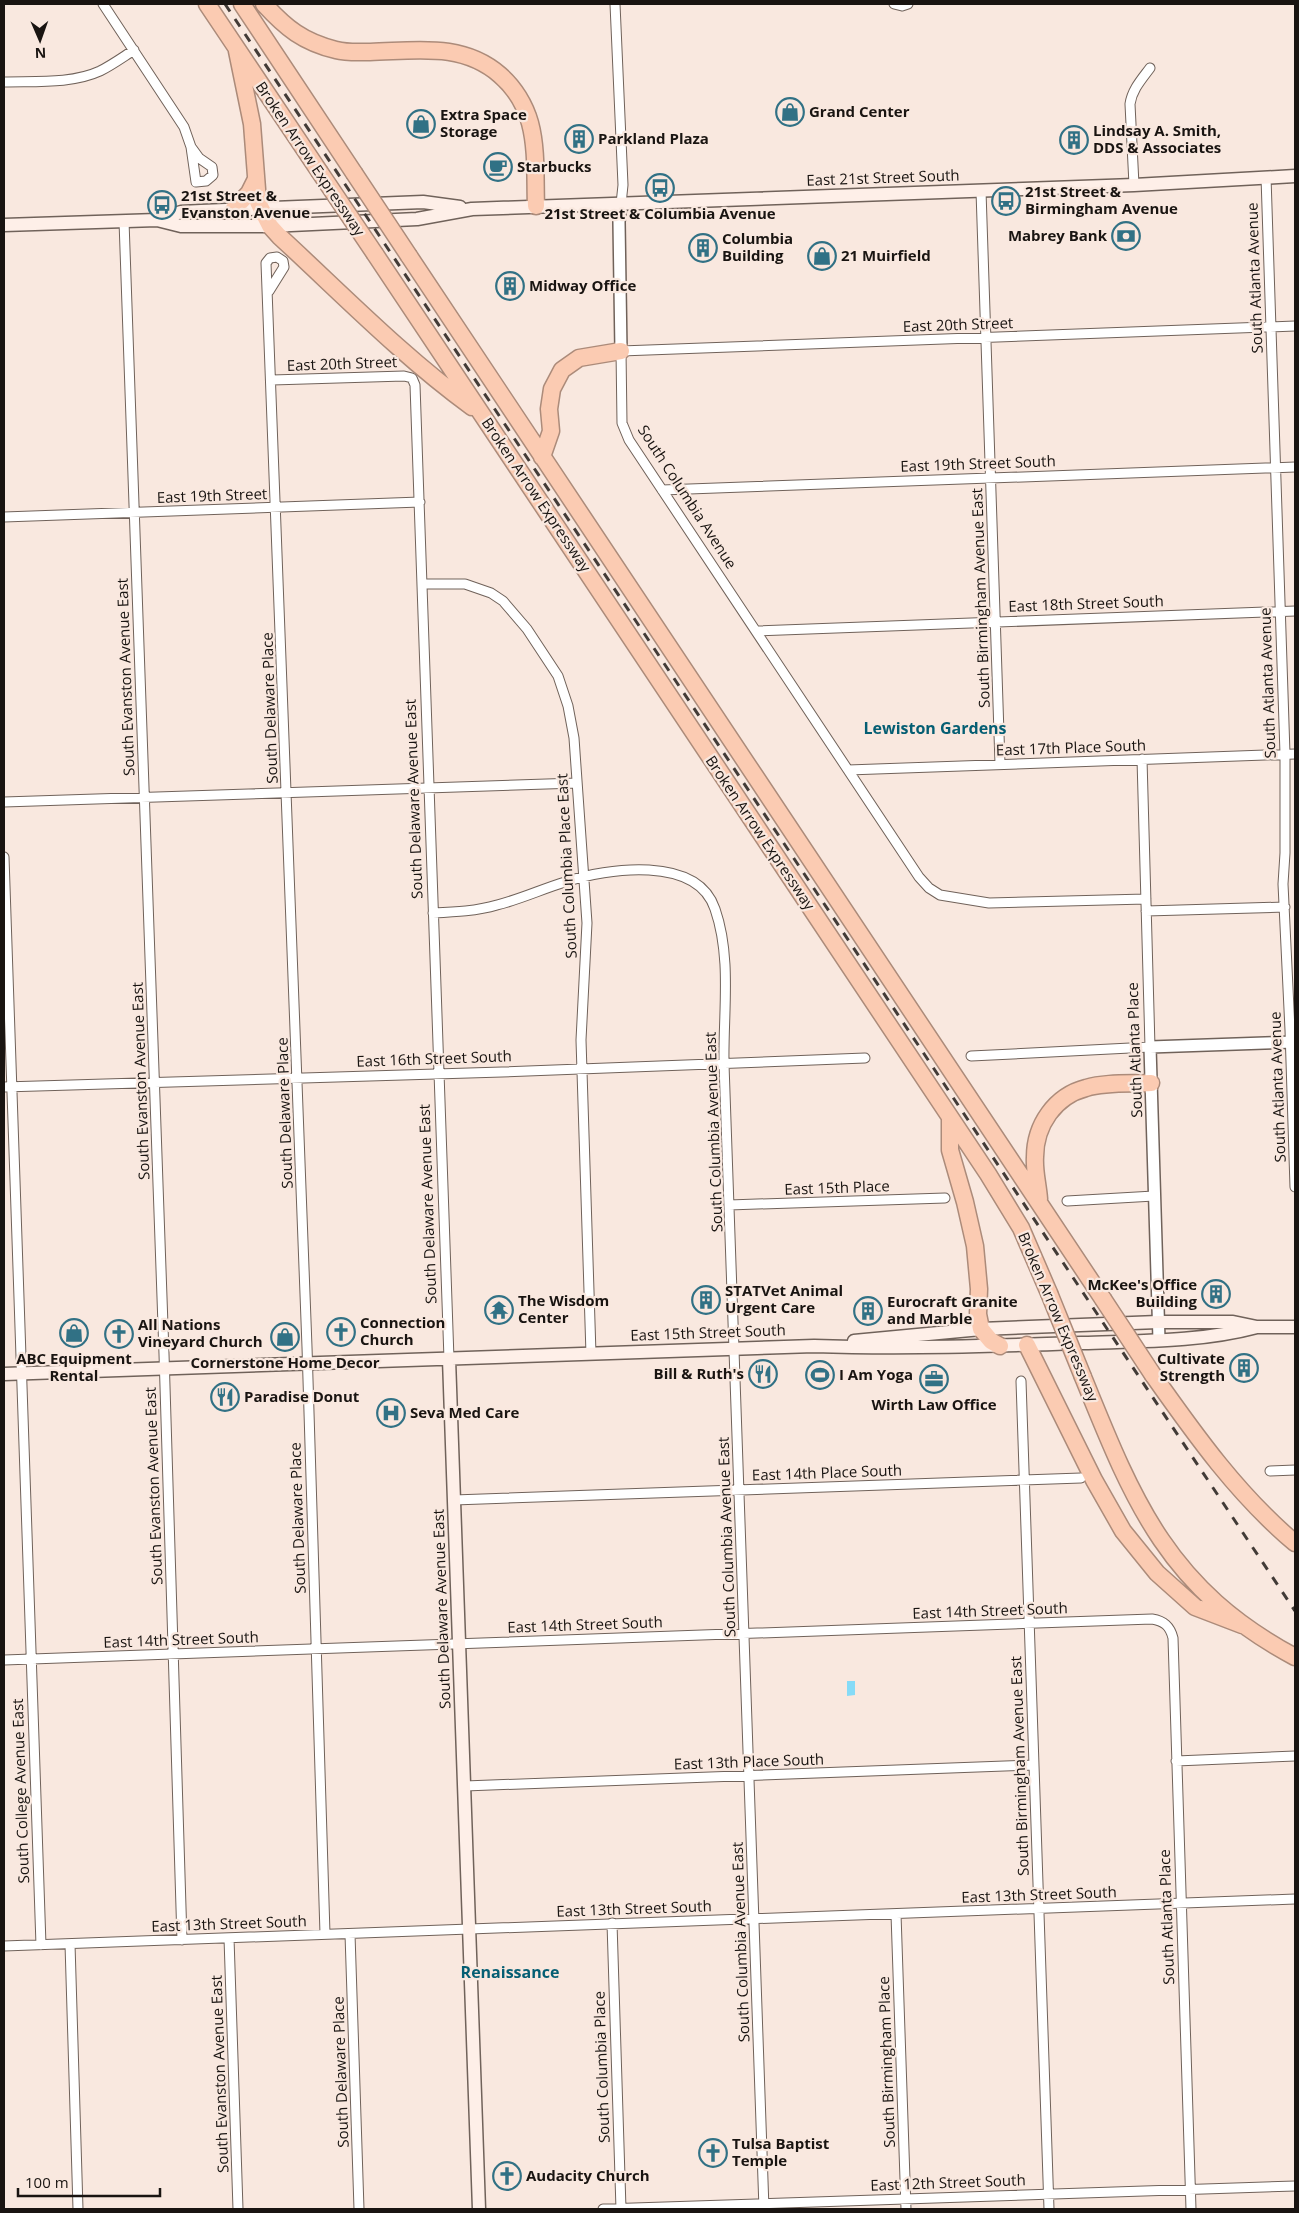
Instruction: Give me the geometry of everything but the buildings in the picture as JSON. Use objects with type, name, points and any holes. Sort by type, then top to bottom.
[{"type":"highway","name":"Broken Arrow Expressway","points":[[207,4],[950,1118],[1021,1228],[1130,1488],[1158,1537],[1197,1586],[1242,1625],[1295,1657]]},
{"type":"highway","name":"Broken Arrow Expressway","points":[[242,4],[1153,1376],[1226,1475],[1272,1523],[1295,1543]]},
{"type":"highway","points":[[264,4],[294,33],[308,41],[337,51],[443,50],[462,53],[490,66],[513,89],[526,112],[533,138],[536,206]]},
{"type":"highway","points":[[237,51],[252,124],[258,202],[270,226],[402,351],[438,382],[480,412]]},
{"type":"highway","points":[[233,210],[250,193],[256,179]]},
{"type":"highway","points":[[542,457],[551,431],[549,409],[552,388],[562,370],[579,358],[621,352]]},
{"type":"highway","points":[[1040,1204],[1034,1158],[1036,1145],[1045,1118],[1054,1107],[1063,1099],[1086,1088],[1102,1085],[1151,1084]]},
{"type":"highway","points":[[950,1118],[950,1150],[975,1246],[979,1289],[978,1314],[981,1329],[991,1341],[1000,1346]]},
{"type":"highway","points":[[1027,1345],[1094,1480],[1123,1531],[1156,1573],[1195,1608],[1242,1625]]},
{"type":"highway","points":[[1272,1523],[1295,1533]]},
{"type":"main road","name":"East 21st Street South","points":[[4,226],[157,220],[181,226],[270,226],[416,219],[472,209],[1134,186],[1295,176]]},
{"type":"main road","name":"East 21st Street South","points":[[157,220],[181,212],[423,202],[472,209]]},
{"type":"main road","name":"East 15th Street South","points":[[814,1346],[889,1336],[981,1329],[1158,1322],[1233,1322],[1257,1327],[1295,1327]]},
{"type":"main road","name":"East 15th Street South","points":[[4,1374],[734,1348],[814,1346],[891,1348],[1027,1345],[1159,1340],[1232,1334],[1257,1327]]},
{"type":"main road","name":"South Delaware Avenue East","points":[[449,1359],[479,2209]]},
{"type":"street","points":[[103,4],[177,116],[191,147]]},
{"type":"street","name":"South Columbia Avenue","points":[[615,4],[622,162],[619,222],[624,431],[919,877],[929,888],[940,895],[954,898],[1004,904],[1146,898]]},
{"type":"street","points":[[894,4],[902,6],[908,4]]},
{"type":"street","points":[[4,82],[87,76],[100,71],[134,50]]},
{"type":"street","points":[[1134,186],[1130,104],[1136,86],[1150,68]]},
{"type":"street","name":"South Atlanta Avenue","points":[[1266,177],[1285,754],[1285,853],[1283,884],[1293,1042],[1295,1187]]},
{"type":"street","name":"South Birmingham Avenue East","points":[[981,191],[1000,764]]},
{"type":"street","name":"South Evanston Avenue East","points":[[124,221],[155,1083],[182,1940]]},
{"type":"street","name":"South Delaware Place","points":[[269,291],[325,1934]]},
{"type":"street","name":"East 20th Street","points":[[621,352],[1295,326]]},
{"type":"street","name":"East 20th Street","points":[[272,380],[397,376],[412,378]]},
{"type":"street","name":"South Delaware Avenue East","points":[[412,378],[416,392],[449,1359]]},
{"type":"street","name":"East 19th Street South","points":[[662,490],[1295,467]]},
{"type":"street","name":"East 19th Street","points":[[4,517],[420,502]]},
{"type":"street","name":"South Columbia Place East","points":[[423,584],[452,583],[477,588],[503,601],[513,611],[551,664],[563,688],[574,738],[587,932],[582,1012],[582,1069],[591,1354]]},
{"type":"street","name":"East 18th Street South","points":[[757,631],[1295,611]]},
{"type":"street","name":"East 17th Place South","points":[[848,770],[1295,754]]},
{"type":"street","name":"South Atlanta Place","points":[[1142,759],[1159,1340]]},
{"type":"street","points":[[4,802],[577,783]]},
{"type":"street","name":"South College Avenue East","points":[[4,857],[8,1087],[21,1374],[41,1945]]},
{"type":"street","name":"South Columbia Avenue East","points":[[583,877],[635,870],[666,871],[687,877],[709,895],[721,930],[726,987],[724,1064],[764,2207]]},
{"type":"street","points":[[434,913],[458,912],[495,906],[583,877]]},
{"type":"street","points":[[1146,911],[1285,907]]},
{"type":"street","points":[[971,1056],[1293,1042]]},
{"type":"street","name":"East 16th Street South","points":[[8,1087],[440,1074],[865,1058]]},
{"type":"street","points":[[1067,1201],[1154,1196]]},
{"type":"street","name":"East 15th Place","points":[[729,1205],[945,1198]]},
{"type":"street","name":"South Birmingham Avenue East","points":[[1021,1381],[1048,2209]]},
{"type":"street","points":[[1270,1471],[1295,1470]]},
{"type":"street","name":"East 14th Place South","points":[[454,1500],[1081,1478]]},
{"type":"street","name":"East 14th Street South","points":[[4,1660],[1152,1619],[1167,1624]]},
{"type":"street","name":"South Atlanta Place","points":[[1167,1624],[1173,1638],[1191,2209]]},
{"type":"street","points":[[1176,1761],[1295,1756]]},
{"type":"street","name":"East 13th Place South","points":[[465,1786],[1034,1765]]},
{"type":"street","name":"East 13th Street South","points":[[4,1946],[1295,1899]]},
{"type":"street","name":"South Birmingham Place","points":[[896,1914],[906,2209]]},
{"type":"street","name":"South Columbia Place","points":[[612,1923],[621,2209]]},
{"type":"street","name":"South Delaware Place","points":[[350,1934],[359,2209]]},
{"type":"street","name":"South Evanston Avenue East","points":[[229,1938],[238,2209]]},
{"type":"street","points":[[70,1944],[78,2209]]},
{"type":"street","name":"East 12th Street South","points":[[603,2209],[764,2207],[1048,2193],[1295,2186]]},
{"type":"water","points":[[847,1681],[855,1681],[855,1695],[847,1696]]},
{"type":"railway","points":[[225,4],[1295,1611]]},
{"type":"place","name":"Grand Center","points":[[790,112]]},
{"type":"place","name":"Extra Space Storage","points":[[421,124]]},
{"type":"place","name":"Parkland Plaza","points":[[579,139]]},
{"type":"place","name":"Lindsay A. Smith, DDS & Associates","points":[[1074,140]]},
{"type":"place","name":"Starbucks","points":[[498,167]]},
{"type":"place","name":"21st Street & Columbia Avenue","points":[[660,188]]},
{"type":"place","name":"21st Street & Birmingham Avenue","points":[[1006,201]]},
{"type":"place","name":"21st Street & Evanston Avenue","points":[[162,205]]},
{"type":"place","name":"Mabrey Bank","points":[[1126,236]]},
{"type":"place","name":"Columbia Building","points":[[703,248]]},
{"type":"place","name":"21 Muirfield","points":[[822,256]]},
{"type":"place","name":"Midway Office","points":[[510,286]]},
{"type":"place","name":"McKee's Office Building","points":[[1216,1294]]},
{"type":"place","name":"STATVet Animal Urgent Care","points":[[706,1300]]},
{"type":"place","name":"The Wisdom Center","points":[[499,1310]]},
{"type":"place","name":"Eurocraft Granite and Marble","points":[[868,1311]]},
{"type":"place","name":"Connection Church","points":[[341,1332]]},
{"type":"place","name":"ABC Equipment Rental","points":[[74,1333]]},
{"type":"place","name":"All Nations Vineyard Church","points":[[119,1334]]},
{"type":"place","name":"Cornerstone Home Decor","points":[[285,1337]]},
{"type":"place","name":"Cultivate Strength","points":[[1244,1368]]},
{"type":"place","name":"Bill & Ruth's","points":[[763,1374]]},
{"type":"place","name":"I Am Yoga","points":[[820,1375]]},
{"type":"place","name":"Wirth Law Office","points":[[934,1379]]},
{"type":"place","name":"Paradise Donut","points":[[225,1397]]},
{"type":"place","name":"Seva Med Care","points":[[391,1413]]},
{"type":"place","name":"Tulsa Baptist Temple","points":[[713,2153]]},
{"type":"place","name":"Audacity Church","points":[[507,2176]]},
{"type":"district","name":"Lewiston Gardens","points":[[935,728]]},
{"type":"district","name":"Renaissance","points":[[510,1972]]}]
